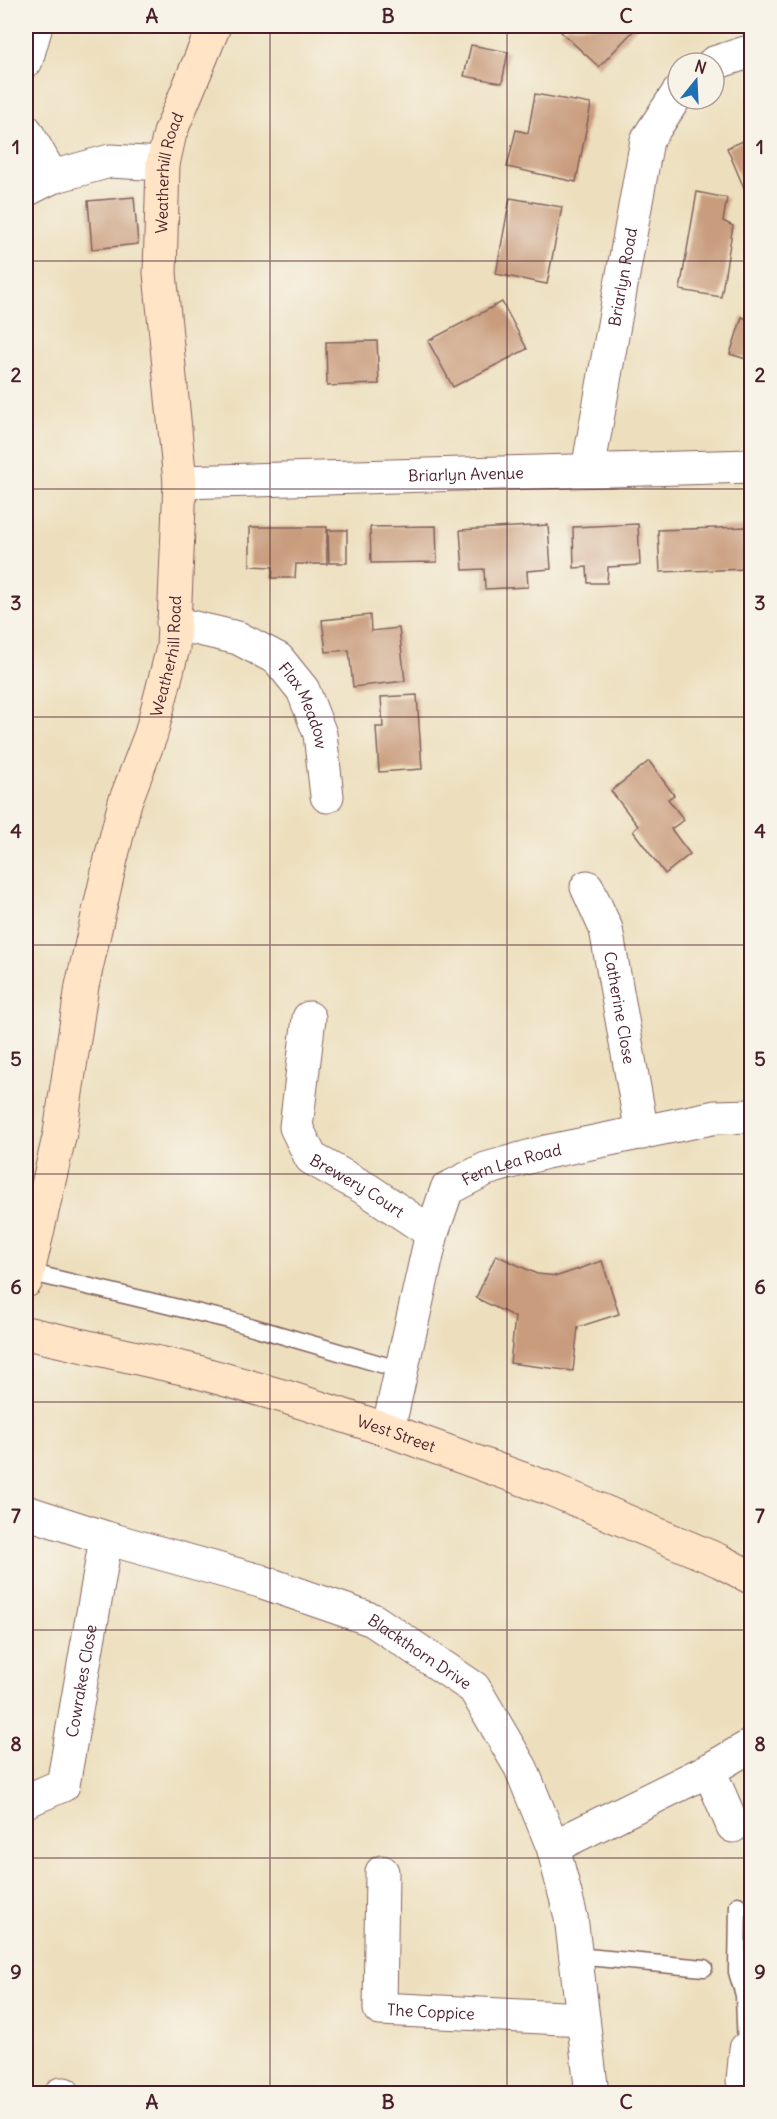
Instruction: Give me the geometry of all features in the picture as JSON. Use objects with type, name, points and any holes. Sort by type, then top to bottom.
[{"type":"street","points":[[26,61],[36,26]]},
{"type":"street","name":"Weatherhill Road","points":[[27,1277],[60,1133],[82,986],[125,802],[151,734],[173,648],[180,482],[160,273],[163,164],[170,133],[214,26]]},
{"type":"street","points":[[726,59],[752,51]]},
{"type":"street","name":"Briarlyn Road","points":[[588,470],[647,140],[666,111]]},
{"type":"street","points":[[26,131],[38,184],[110,161],[163,164]]},
{"type":"street","name":"Briarlyn Avenue","points":[[180,482],[752,465]]},
{"type":"street","name":"Flax Meadow","points":[[173,623],[238,638],[278,659],[303,690],[320,734],[327,796]]},
{"type":"street","name":"Catherine Close","points":[[587,887],[606,929],[642,1132]]},
{"type":"street","name":"Brewery Court","points":[[309,1018],[296,1126],[311,1158],[368,1190],[432,1233]]},
{"type":"street","name":"Fern Lea Road","points":[[388,1430],[432,1233],[447,1189],[486,1169],[546,1152],[716,1117],[752,1116]]},
{"type":"street","name":"West Street","points":[[26,1333],[191,1370],[286,1397],[388,1430],[553,1490],[720,1561],[752,1578]]},
{"type":"street","name":"Blackthorn Drive","points":[[26,1512],[106,1538],[260,1581],[373,1620],[474,1688],[521,1768],[553,1847],[571,1917],[592,2094]]},
{"type":"street","name":"Cowrakes Close","points":[[26,1802],[63,1785],[106,1538]]},
{"type":"street","points":[[553,1847],[709,1770],[752,1745]]},
{"type":"street","points":[[709,1770],[733,1826]]},
{"type":"street","name":"The Coppice","points":[[382,1872],[380,2009],[583,2019]]},
{"type":"street","points":[[746,2049],[743,2081],[748,2094]]},
{"type":"lane","points":[[27,1277],[229,1320],[401,1370]]},
{"type":"lane","points":[[738,1905],[737,1972],[744,1995],[746,2049]]},
{"type":"lane","points":[[576,1956],[704,1968]]},
{"type":"building","points":[[567,26],[638,26],[599,67],[561,32]]},
{"type":"building","points":[[471,45],[508,52],[502,83],[464,76]]},
{"type":"building","points":[[535,94],[591,104],[576,182],[507,167],[516,130],[528,133]]},
{"type":"building","points":[[752,137],[752,185],[744,188],[727,148]]},
{"type":"building","points":[[697,192],[727,198],[723,221],[733,226],[721,297],[680,290]]},
{"type":"building","points":[[134,197],[138,244],[92,249],[88,201]]},
{"type":"building","points":[[510,198],[562,207],[547,284],[496,274]]},
{"type":"building","points":[[502,302],[527,349],[453,387],[428,341]]},
{"type":"building","points":[[742,317],[752,321],[752,361],[730,354]]},
{"type":"building","points":[[377,341],[379,384],[327,386],[326,342]]},
{"type":"building","points":[[638,524],[640,565],[608,567],[607,583],[588,583],[587,567],[574,568],[573,527]]},
{"type":"building","points":[[548,525],[551,569],[527,571],[528,587],[485,589],[484,569],[463,570],[460,530]]},
{"type":"building","points":[[436,526],[437,562],[371,563],[370,527]]},
{"type":"building","points":[[250,527],[327,527],[327,564],[296,564],[295,578],[272,578],[273,567],[250,566]]},
{"type":"building","points":[[746,527],[748,569],[660,572],[658,530]]},
{"type":"building","points":[[328,530],[347,530],[347,563],[329,563]]},
{"type":"building","points":[[370,615],[371,631],[399,628],[405,681],[353,687],[349,650],[326,652],[322,620]]},
{"type":"building","points":[[417,695],[422,769],[379,772],[376,727],[383,727],[381,697]]},
{"type":"building","points":[[649,761],[674,795],[668,799],[684,820],[671,829],[690,854],[665,874],[633,831],[638,826],[611,791]]},
{"type":"building","points":[[496,1255],[537,1274],[558,1276],[602,1261],[619,1314],[578,1327],[573,1371],[510,1363],[515,1317],[476,1298]]}]
